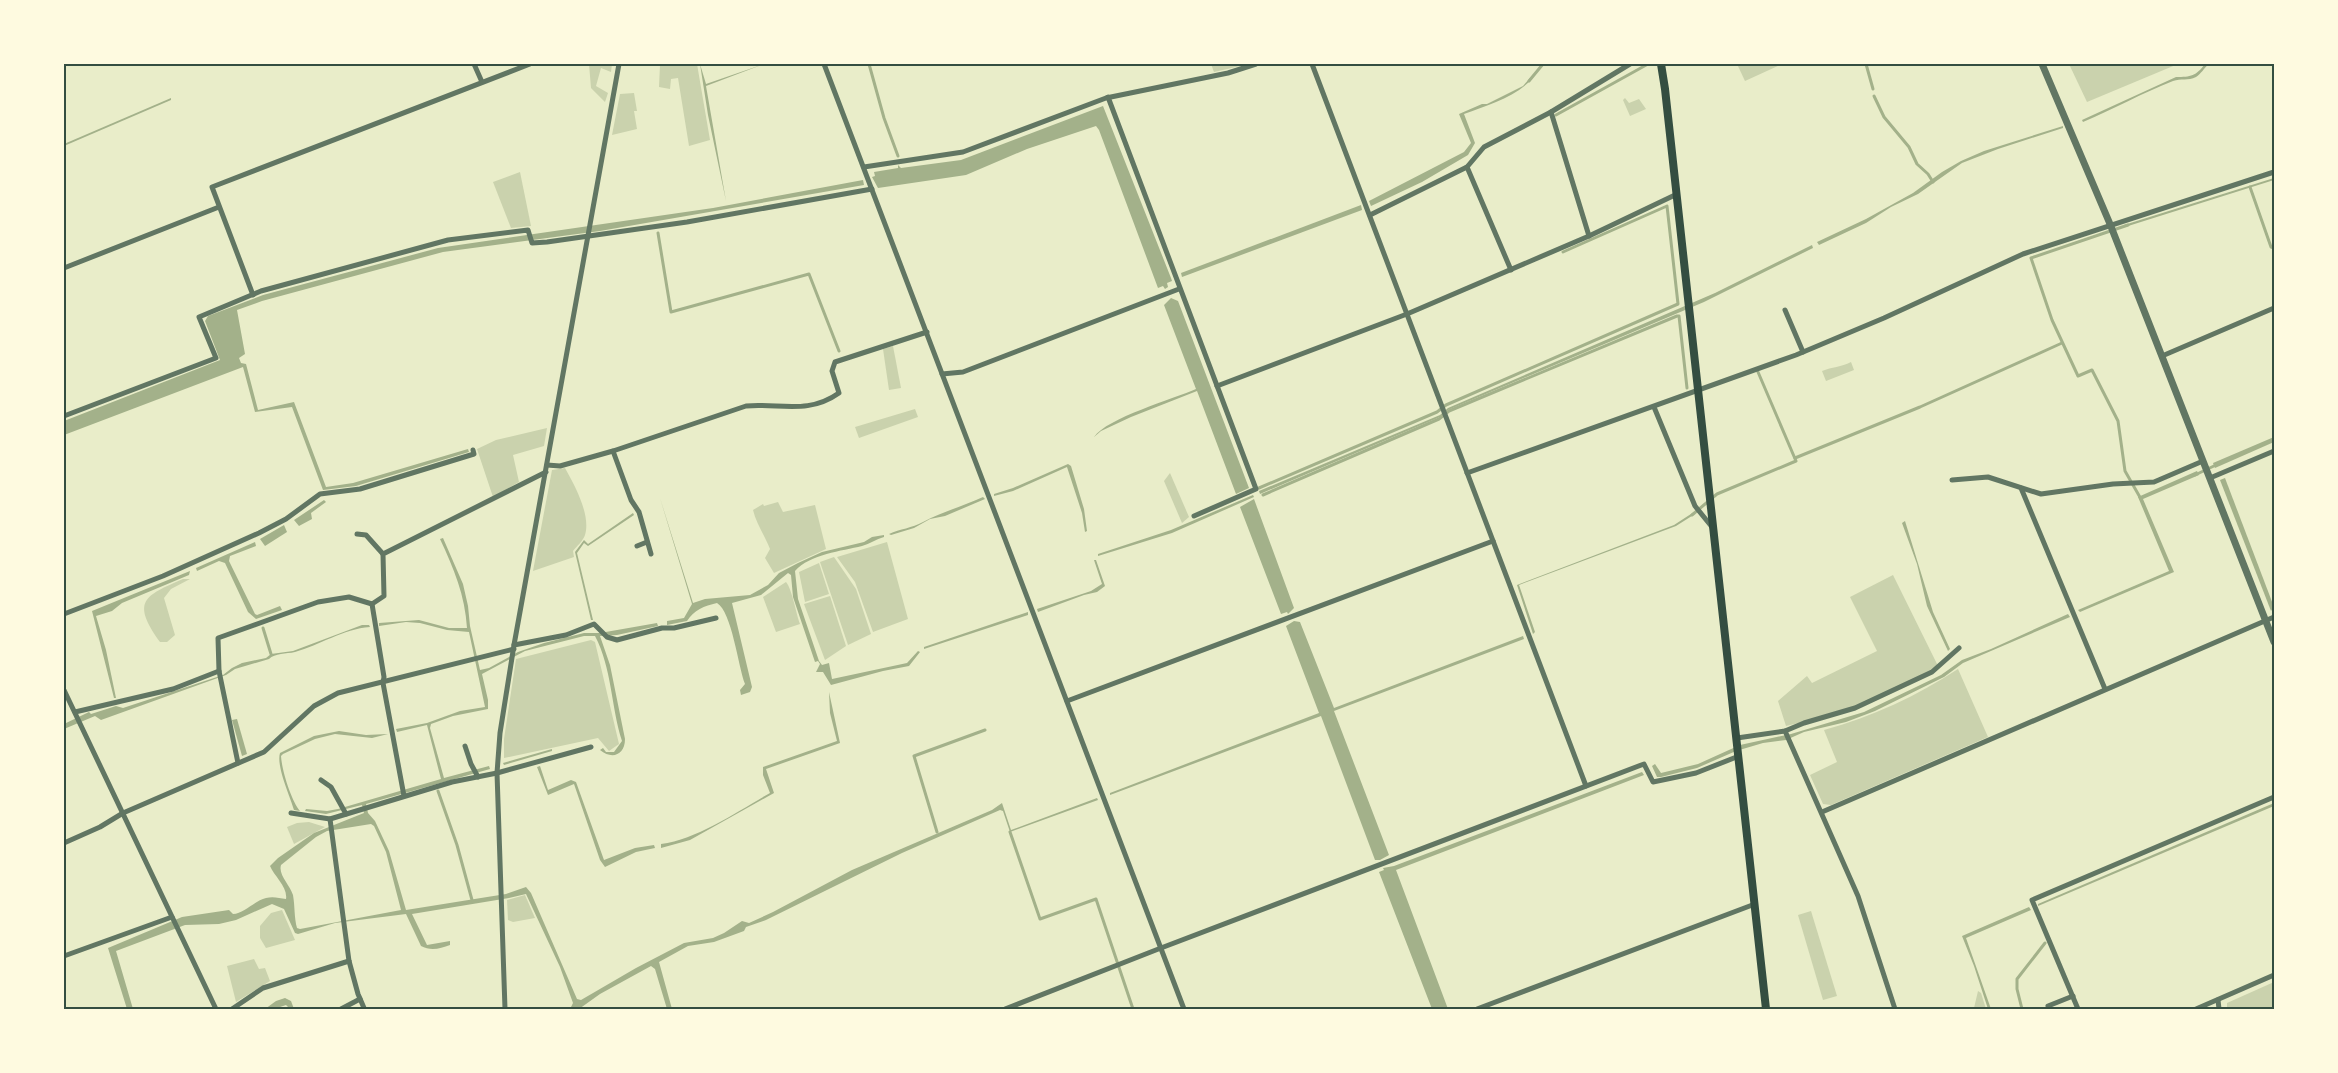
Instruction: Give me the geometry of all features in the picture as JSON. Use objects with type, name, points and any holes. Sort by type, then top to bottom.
[{"type":"main road","points":[[1661,64],[1766,1009]]},
{"type":"street","points":[[474,64],[482,82]]},
{"type":"street","points":[[253,295],[212,188],[530,64]]},
{"type":"street","points":[[505,1009],[497,773],[500,733],[619,64]]},
{"type":"street","points":[[824,64],[1184,1009]]},
{"type":"street","points":[[864,167],[963,152],[1108,97],[1228,73],[1256,64]]},
{"type":"street","points":[[1312,64],[1586,786]]},
{"type":"street","points":[[1370,215],[1467,167],[1484,147],[1551,112],[1630,64]]},
{"type":"street","points":[[2042,64],[2110,224],[2274,642]]},
{"type":"street","points":[[1108,97],[1256,489],[1194,516]]},
{"type":"street","points":[[1551,112],[1589,236]]},
{"type":"street","points":[[1467,167],[1511,270]]},
{"type":"street","points":[[1467,473],[1803,352],[1884,318],[2023,254],[2274,172]]},
{"type":"street","points":[[64,416],[216,358],[199,316],[261,291],[448,240],[528,230],[532,243],[687,222],[872,189]]},
{"type":"street","points":[[1216,386],[1407,314],[1589,236],[1676,195]]},
{"type":"street","points":[[64,268],[219,208]]},
{"type":"street","points":[[942,374],[963,372],[1179,289]]},
{"type":"street","points":[[2162,356],[2274,308]]},
{"type":"street","points":[[1784,310],[1803,352]]},
{"type":"street","points":[[547,465],[560,466],[613,451],[746,406],[767,404],[801,408],[822,403],[839,393],[832,371],[835,362],[927,332]]},
{"type":"street","points":[[1654,407],[1695,506],[1714,529]]},
{"type":"street","points":[[64,614],[163,576],[260,533],[286,519],[320,494],[360,489],[474,454],[473,450]]},
{"type":"street","points":[[613,451],[631,500],[639,512],[651,554]]},
{"type":"street","points":[[2210,478],[2274,451]]},
{"type":"street","points":[[1952,480],[1988,477],[2041,494],[2113,484],[2154,482],[2203,461]]},
{"type":"street","points":[[383,554],[546,472]]},
{"type":"street","points":[[2021,488],[2105,689]]},
{"type":"street","points":[[357,534],[366,535],[383,554],[384,596],[372,604]]},
{"type":"street","points":[[1067,701],[1493,541]]},
{"type":"street","points":[[637,546],[647,542]]},
{"type":"street","points":[[238,763],[219,671],[218,638],[318,602],[349,597],[372,604]]},
{"type":"street","points":[[372,604],[384,678],[383,683],[404,796]]},
{"type":"street","points":[[1822,812],[2274,617]]},
{"type":"street","points":[[64,843],[100,827],[123,814],[264,752],[314,706],[338,693],[566,635],[594,624],[607,637],[616,640],[662,628],[674,628],[716,618]]},
{"type":"street","points":[[1737,738],[1785,731],[1804,723],[1855,708],[1932,672],[1959,648]]},
{"type":"street","points":[[75,712],[173,689],[219,671]]},
{"type":"street","points":[[64,690],[144,862],[216,1009]]},
{"type":"street","points":[[1785,731],[1858,896],[1895,1009]]},
{"type":"street","points":[[465,746],[478,777]]},
{"type":"street","points":[[291,813],[330,819],[404,796],[591,747]]},
{"type":"street","points":[[1004,1009],[1644,764],[1653,782],[1696,773],[1739,756]]},
{"type":"street","points":[[321,780],[331,788],[346,814]]},
{"type":"street","points":[[2078,1009],[2032,900],[2274,797]]},
{"type":"street","points":[[330,819],[350,961],[364,1008]]},
{"type":"street","points":[[1477,1009],[1755,904]]},
{"type":"street","points":[[64,956],[172,917]]},
{"type":"street","points":[[232,1009],[263,988],[350,961]]},
{"type":"street","points":[[2196,1009],[2274,975]]},
{"type":"street","points":[[2048,1006],[2073,996]]},
{"type":"street","points":[[341,1009],[360,999]]},
{"type":"street","points":[[2218,1000],[2219,1009]]},
{"type":"shaded area","points":[[589,64],[612,64],[611,72],[601,68],[596,86],[608,93],[605,102],[591,88]]},
{"type":"shaded area","points":[[697,64],[710,140],[689,146],[678,78],[671,79],[670,89],[659,87],[660,65]]},
{"type":"shaded area","points":[[700,64],[706,84],[764,64],[706,86],[726,201],[708,115]]},
{"type":"shaded area","points":[[1211,64],[1249,64],[1214,72]]},
{"type":"shaded area","points":[[1737,64],[1782,64],[1745,81]]},
{"type":"shaded area","points":[[2069,64],[2178,64],[2087,102]]},
{"type":"shaded area","points":[[2205,64],[2209,64],[2196,77],[2173,81],[2083,122],[2082,120],[2176,77],[2193,75]]},
{"type":"shaded area","points":[[1530,78],[1532,79],[1525,86],[1509,96],[1464,114],[1475,143],[1468,155],[1422,182],[1371,206],[1369,201],[1464,152],[1471,143],[1459,114],[1482,104],[1487,104],[1523,86]]},
{"type":"shaded area","points":[[634,93],[637,129],[612,135],[620,94]]},
{"type":"shaded area","points":[[171,98],[171,100],[64,146],[64,144]]},
{"type":"shaded area","points":[[1625,98],[1629,103],[1639,99],[1646,109],[1630,116],[1623,100]]},
{"type":"shaded area","points":[[1103,106],[1171,278],[1172,281],[1167,283],[1168,287],[1165,289],[1163,286],[1158,288],[1096,126],[1027,149],[966,175],[878,188],[872,177],[875,176],[874,172],[898,168],[898,165],[901,168],[961,160]]},
{"type":"shaded area","points":[[2063,126],[2063,128],[1962,163],[1918,194],[1891,207],[1866,223],[1819,245],[1817,242],[1866,219],[1913,193],[1961,161],[1984,151]]},
{"type":"shaded area","points":[[520,172],[531,226],[511,228],[493,182]]},
{"type":"shaded area","points":[[2274,178],[2274,180],[2125,227],[2124,225]]},
{"type":"shaded area","points":[[863,180],[864,185],[600,231],[443,252],[262,301],[237,310],[245,354],[239,358],[241,363],[246,364],[258,410],[294,402],[326,487],[353,483],[468,449],[469,452],[356,486],[323,490],[292,407],[255,412],[243,367],[64,435],[64,421],[220,360],[205,321],[208,316],[263,295],[438,248],[713,208]]},
{"type":"shaded area","points":[[1361,205],[1362,210],[1182,277],[1181,273]]},
{"type":"shaded area","points":[[1812,245],[1813,248],[1704,302],[1448,410],[1440,417],[1260,494],[1259,491],[1440,415],[1448,408],[1715,293]]},
{"type":"shaded area","points":[[1171,298],[1178,301],[1249,488],[1236,494],[1197,391],[1131,417],[1101,431],[1094,437],[1101,430],[1126,416],[1196,389],[1164,305]]},
{"type":"shaded area","points":[[893,346],[901,388],[889,390],[883,349]]},
{"type":"shaded area","points":[[1851,362],[1854,370],[1826,381],[1822,371]]},
{"type":"shaded area","points":[[915,409],[918,417],[859,438],[855,427]]},
{"type":"shaded area","points":[[547,428],[544,446],[513,455],[519,482],[493,497],[477,449],[496,440]]},
{"type":"shaded area","points":[[2274,437],[2274,442],[2215,468],[2213,463]]},
{"type":"shaded area","points":[[1068,464],[1071,466],[1084,509],[1087,531],[1085,532],[1082,513],[1067,467],[1013,491],[994,496],[994,494],[1013,488]]},
{"type":"shaded area","points":[[565,468],[584,510],[586,519],[585,535],[573,551],[574,557],[533,571],[552,470]]},
{"type":"shaded area","points":[[2197,471],[2199,475],[2143,499],[2174,572],[2080,612],[2078,610],[2169,571],[2138,497]]},
{"type":"shaded area","points":[[1170,473],[1189,517],[1182,523],[1164,481]]},
{"type":"shaded area","points":[[2225,478],[2274,607],[2271,611],[2220,480]]},
{"type":"shaded area","points":[[1253,495],[1254,497],[1172,533],[1098,556],[1098,554],[1171,530]]},
{"type":"shaded area","points":[[983,497],[985,499],[945,516],[930,519],[914,528],[889,534],[915,526],[938,515]]},
{"type":"shaded area","points":[[660,498],[693,603],[705,599],[750,595],[768,585],[779,573],[822,552],[884,535],[884,537],[865,545],[827,554],[801,565],[795,571],[798,599],[819,661],[822,665],[829,663],[832,679],[907,663],[918,651],[920,652],[909,666],[831,685],[823,672],[816,672],[820,664],[818,661],[815,662],[793,597],[791,575],[788,573],[761,595],[732,603],[752,687],[750,692],[741,695],[740,690],[745,684],[731,628],[722,608],[717,603],[700,609],[687,621],[667,625],[667,621],[684,618],[692,604]]},
{"type":"shaded area","points":[[1254,499],[1294,608],[1288,614],[1287,612],[1281,614],[1240,507]]},
{"type":"shaded area","points":[[324,500],[326,502],[311,513],[312,519],[299,526],[294,520]]},
{"type":"shaded area","points":[[778,502],[783,512],[815,505],[826,549],[774,573],[765,558],[770,549],[753,510],[763,504],[764,506]]},
{"type":"shaded area","points":[[1694,512],[1695,514],[1676,526],[1519,585],[1535,632],[1533,634],[1517,585],[1674,525]]},
{"type":"shaded area","points":[[633,513],[634,515],[588,546],[584,543],[577,553],[593,620],[591,620],[575,552],[584,540],[588,544]]},
{"type":"shaded area","points":[[1905,521],[1933,612],[1950,649],[1948,651],[1927,606],[1917,564],[1902,523]]},
{"type":"shaded area","points":[[284,525],[287,532],[265,546],[260,539]]},
{"type":"shaded area","points":[[443,538],[463,584],[480,670],[489,668],[518,652],[584,633],[600,633],[657,623],[658,626],[617,635],[600,636],[610,665],[625,739],[623,749],[617,754],[609,755],[600,750],[603,748],[606,752],[614,752],[622,741],[601,648],[595,636],[584,636],[525,651],[482,674],[488,700],[488,709],[453,716],[431,724],[430,728],[444,778],[489,766],[490,769],[366,804],[368,813],[375,821],[389,851],[406,910],[506,894],[526,887],[531,893],[577,999],[581,1000],[684,943],[713,938],[742,921],[749,923],[852,870],[992,810],[1002,803],[1011,830],[1097,798],[1098,800],[1010,832],[1003,811],[1000,810],[902,853],[766,920],[746,927],[744,931],[714,942],[688,946],[659,962],[672,1009],[667,1009],[655,969],[651,966],[600,994],[579,1009],[570,1009],[573,1003],[560,967],[526,894],[412,914],[427,945],[450,941],[450,945],[435,949],[421,946],[406,914],[335,923],[298,934],[295,933],[284,909],[272,904],[236,920],[219,924],[185,925],[116,951],[133,1009],[127,1009],[108,948],[182,917],[229,910],[233,914],[245,910],[266,898],[286,899],[285,890],[270,866],[278,858],[314,833],[364,813],[362,805],[326,814],[305,811],[306,809],[327,811],[338,809],[441,779],[427,725],[397,732],[396,729],[427,723],[460,711],[485,707],[469,632],[406,622],[379,626],[379,623],[419,620],[449,628],[467,628],[464,604],[458,582],[440,539]],"holes":[[[371,824],[374,826],[386,852],[401,910],[297,928],[292,891],[281,872],[281,865],[316,837],[327,831]]]},
{"type":"shaded area","points":[[255,542],[256,546],[230,556],[229,561],[255,614],[257,615],[280,606],[282,610],[256,619],[248,612],[225,563],[219,561],[197,571],[196,568]]},
{"type":"shaded area","points":[[887,542],[908,619],[873,632],[855,582],[837,557]]},
{"type":"shaded area","points":[[834,557],[856,589],[871,634],[848,645],[820,562]]},
{"type":"shaded area","points":[[1094,560],[1096,560],[1105,586],[1097,592],[1038,612],[1037,609],[1091,591],[1102,584]]},
{"type":"shaded area","points":[[819,563],[829,594],[805,602],[799,572]]},
{"type":"shaded area","points":[[190,571],[189,575],[122,603],[112,611],[96,616],[106,650],[116,698],[114,698],[92,611]]},
{"type":"shaded area","points":[[1893,575],[1938,666],[1903,686],[1865,703],[1786,726],[1778,701],[1807,676],[1812,683],[1877,651],[1850,597]]},
{"type":"shaded area","points":[[183,579],[190,579],[171,589],[164,598],[175,635],[167,642],[160,642],[146,617],[144,609],[146,602],[159,590]]},
{"type":"shaded area","points":[[786,582],[792,595],[800,624],[776,632],[763,597]]},
{"type":"shaded area","points":[[830,596],[846,646],[825,660],[804,604]]},
{"type":"shaded area","points":[[1028,612],[1028,615],[924,649],[924,647]]},
{"type":"shaded area","points":[[2068,614],[2070,617],[1963,663],[1944,677],[1875,711],[1846,722],[1804,732],[1786,740],[1763,743],[1736,751],[1697,768],[1661,777],[1657,777],[1652,766],[1655,764],[1661,773],[1698,764],[1740,745],[1791,734],[1864,712],[1941,675],[1962,660]]},
{"type":"shaded area","points":[[1294,621],[1300,622],[1334,708],[1523,636],[1524,639],[1334,711],[1389,855],[1380,860],[1375,860],[1321,716],[1110,795],[1110,793],[1319,713],[1286,626]]},
{"type":"shaded area","points":[[362,625],[369,625],[370,627],[350,631],[295,652],[277,655],[235,669],[226,675],[101,720],[95,716],[64,729],[64,724],[89,712],[91,714],[116,706],[123,708],[223,675],[242,663],[266,658],[271,654],[293,651]]},
{"type":"shaded area","points":[[591,640],[595,642],[619,744],[609,751],[598,738],[504,758],[504,739],[516,659]]},
{"type":"shaded area","points":[[1958,669],[1988,737],[1831,805],[1823,804],[1810,775],[1837,762],[1824,730],[1894,705]]},
{"type":"shaded area","points":[[829,692],[840,743],[766,769],[774,793],[690,840],[661,848],[661,844],[675,841],[703,830],[770,793],[763,775],[763,767],[837,741],[830,713]]},
{"type":"shaded area","points":[[237,719],[247,754],[242,756],[232,720]]},
{"type":"shaded area","points":[[339,731],[366,735],[388,734],[372,738],[335,734],[315,739],[283,754],[281,756],[285,778],[300,811],[294,810],[280,765],[280,753],[314,736]]},
{"type":"shaded area","points":[[552,749],[552,751],[504,765],[503,763]]},
{"type":"shaded area","points":[[540,766],[548,790],[571,780],[576,782],[604,860],[635,848],[654,845],[655,848],[636,852],[605,867],[600,860],[574,784],[548,795],[537,767]]},
{"type":"shaded area","points":[[1642,772],[1644,775],[1396,870],[1448,1009],[1432,1009],[1379,872],[1384,870],[1383,868],[1394,866]]},
{"type":"shaded area","points":[[2274,803],[2274,806],[2038,906],[2038,904]]},
{"type":"shaded area","points":[[309,822],[325,827],[294,844],[287,827],[297,823]]},
{"type":"shaded area","points":[[525,895],[535,918],[513,922],[508,920],[507,900]]},
{"type":"shaded area","points":[[2029,907],[2031,910],[1966,938],[1991,1009],[1988,1009],[1962,936]]},
{"type":"shaded area","points":[[282,910],[295,940],[266,948],[260,938],[260,926],[271,913]]},
{"type":"shaded area","points":[[1811,911],[1837,996],[1823,1000],[1798,915]]},
{"type":"shaded area","points":[[254,959],[259,969],[265,968],[270,981],[236,1002],[227,966]]},
{"type":"shaded area","points":[[2274,982],[2274,1009],[2227,1009],[2227,1003]]},
{"type":"shaded area","points":[[1978,991],[1981,993],[1986,1009],[1959,1009],[1974,1008]]},
{"type":"shaded area","points":[[285,998],[291,1001],[294,1009],[290,1009],[286,1005],[274,1009],[265,1009],[276,1001]]},
{"type":"waterway","points":[[869,64],[884,118],[898,156]]},
{"type":"waterway","points":[[1529,81],[1543,64]]},
{"type":"waterway","points":[[1556,115],[1648,64]]},
{"type":"waterway","points":[[1866,64],[1873,89]]},
{"type":"waterway","points":[[1874,96],[1884,117],[1909,147],[1917,164],[1928,174],[1933,182]]},
{"type":"waterway","points":[[2250,187],[2271,247],[2274,248]]},
{"type":"waterway","points":[[1259,488],[1437,412],[1446,405],[1678,304],[1667,206],[1563,252]]},
{"type":"waterway","points":[[2128,225],[2031,258],[2052,320],[2078,376],[2092,370],[2118,421],[2125,471],[2141,499]]},
{"type":"waterway","points":[[658,233],[671,312],[809,274],[839,351]]},
{"type":"waterway","points":[[1263,495],[1439,419],[1449,411],[1677,316],[1679,316],[1687,388]]},
{"type":"waterway","points":[[1795,458],[1920,407],[2062,343]]},
{"type":"waterway","points":[[1692,515],[1717,494],[1796,461],[1758,372]]},
{"type":"waterway","points":[[2195,475],[2216,465]]},
{"type":"waterway","points":[[263,628],[271,654]]},
{"type":"waterway","points":[[937,832],[914,756],[985,730]]},
{"type":"waterway","points":[[438,791],[457,845],[472,900]]},
{"type":"waterway","points":[[1010,832],[1040,919],[1096,899],[1133,1009]]},
{"type":"waterway","points":[[2022,1009],[2017,989],[2017,979],[2045,943]]}]
